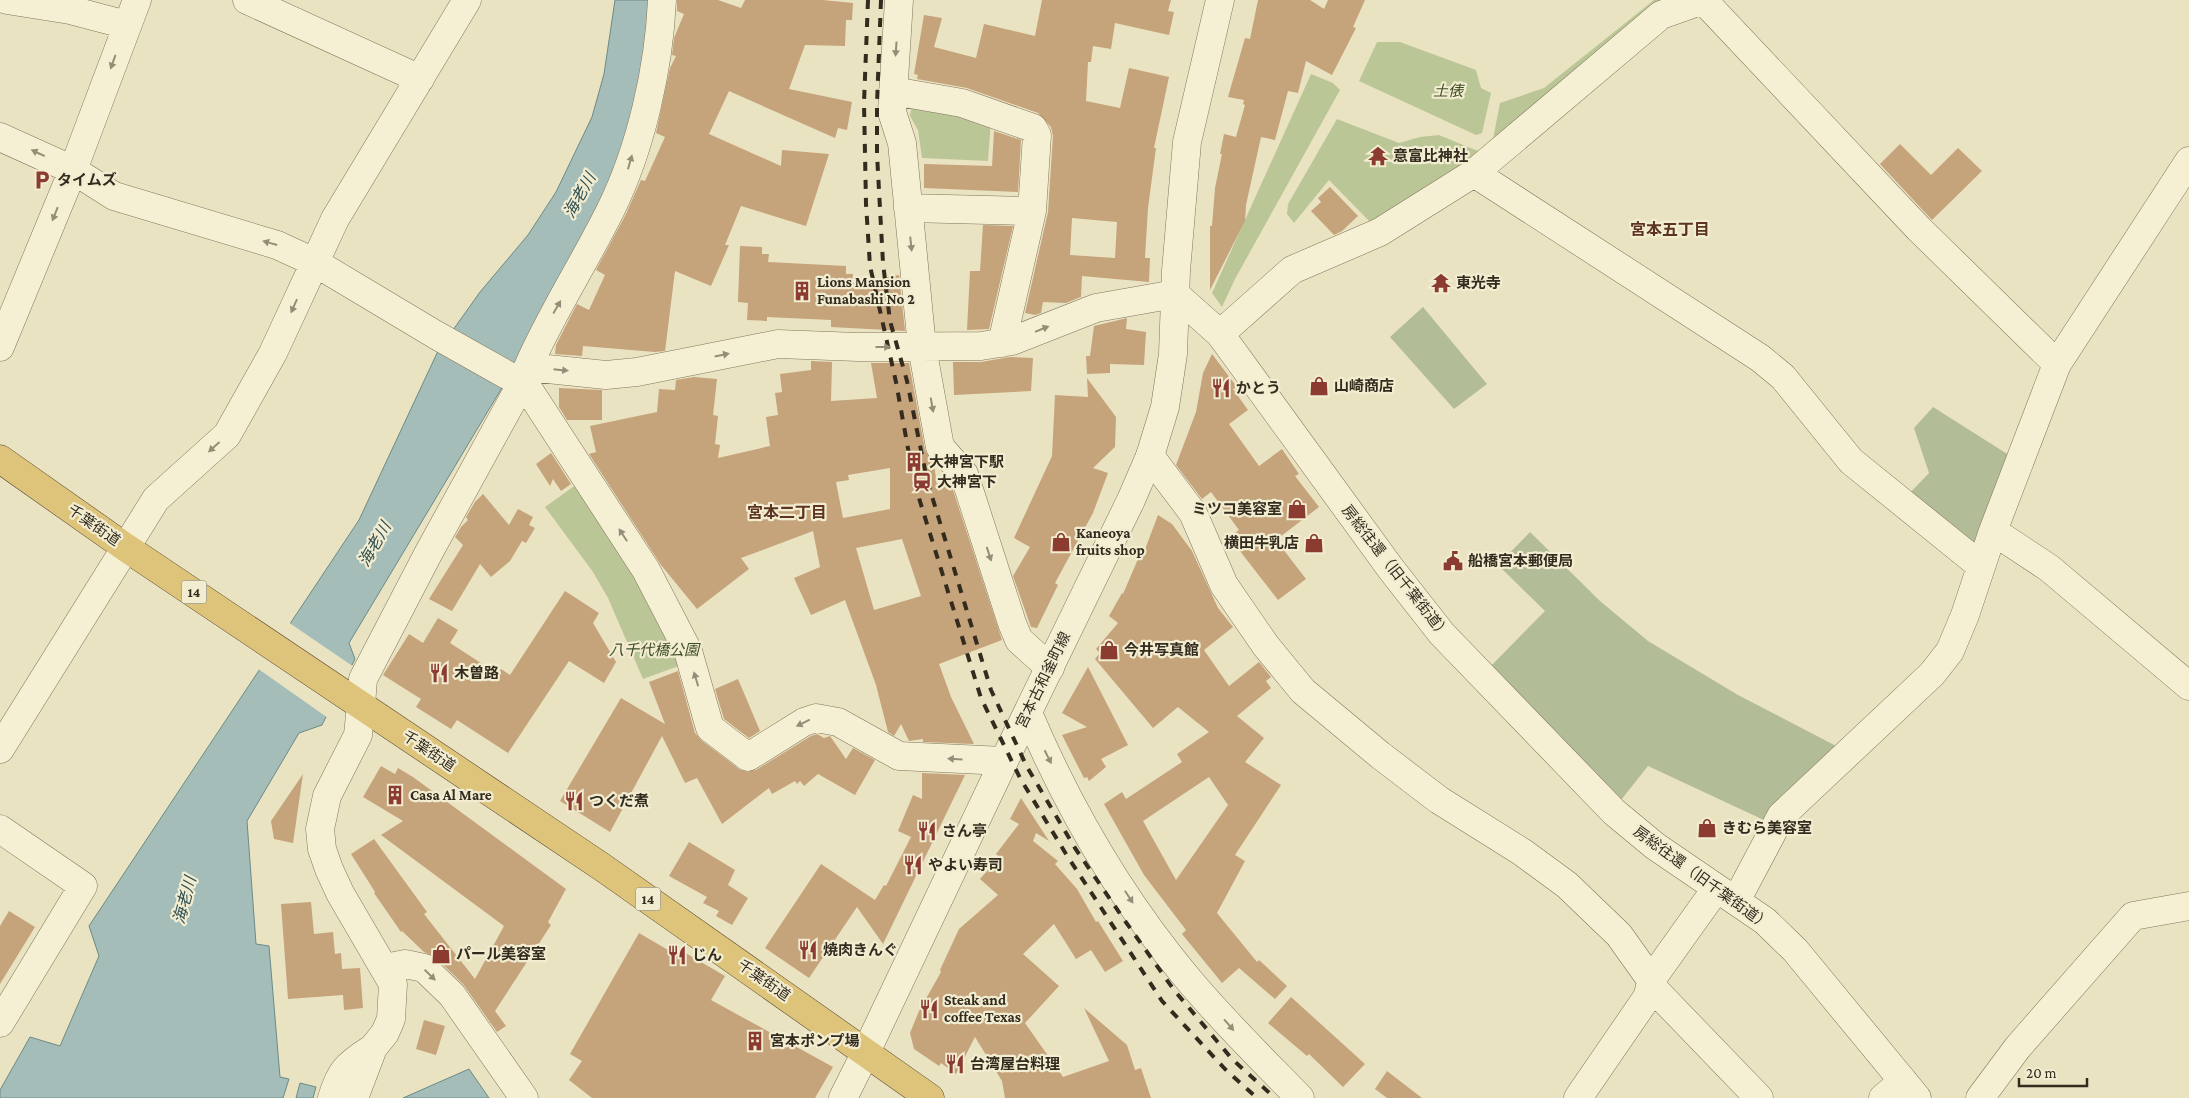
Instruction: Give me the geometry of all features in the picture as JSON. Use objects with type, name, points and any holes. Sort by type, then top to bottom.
[{"type":"highway","name":"千葉街道","points":[[0,459],[125,547],[263,638],[355,692],[930,1098]]},
{"type":"street","points":[[0,347],[73,170],[132,12],[70,10],[7,0]]},
{"type":"street","points":[[247,0],[420,79]]},
{"type":"street","points":[[0,749],[156,500],[227,435],[273,353],[334,219],[467,0]]},
{"type":"street","points":[[344,1095],[339,1076],[349,1064],[373,1048],[385,1033],[390,1019],[393,984],[340,893],[327,863],[321,836],[325,804],[358,735],[355,692],[428,554],[519,374],[611,209],[626,174],[653,80],[661,34],[662,0]]},
{"type":"street","points":[[899,0],[892,112],[902,143],[922,347],[940,447],[964,474],[1019,640],[1050,668]]},
{"type":"street","points":[[0,137],[73,170],[114,196],[277,245],[314,262],[446,340],[519,374],[606,375],[638,372],[778,344],[956,348],[1002,343],[1096,308],[1175,294],[1187,142],[1220,0]]},
{"type":"street","points":[[1220,334],[1292,270],[1380,232],[1474,173],[1662,15],[1703,0],[1919,230],[2057,364]]},
{"type":"street","points":[[894,91],[962,102],[1033,128],[1037,135],[1032,211],[1002,343]]},
{"type":"street","points":[[1578,1098],[1648,996],[1651,984],[1726,895],[1781,816],[1932,674],[1950,651],[1965,615],[1993,531],[2057,364],[2189,161]]},
{"type":"street","points":[[1474,173],[1760,358],[1783,377],[1850,461],[1981,566]]},
{"type":"street","points":[[908,208],[1032,211]]},
{"type":"street","name":"房総往還（旧千葉街道）","points":[[1175,294],[1220,334],[1396,576],[1442,634],[1614,812],[1655,846],[1765,921],[1795,950],[1901,1092]]},
{"type":"street","name":"宮本古和釜町線","points":[[843,1098],[1131,500],[1150,456],[1166,407],[1172,354],[1175,294]]},
{"type":"street","points":[[519,374],[646,570],[688,651],[710,728],[748,757],[804,722],[816,718],[838,722],[900,756],[1004,761]]},
{"type":"street","points":[[1150,456],[1193,513],[1224,585],[1266,646],[1303,691],[1380,756],[1439,800],[1522,852],[1567,885],[1619,936],[1651,984],[1759,1098]]},
{"type":"street","points":[[1993,531],[2049,568],[2189,686]]},
{"type":"street","points":[[1028,713],[1086,832],[1135,906],[1187,978],[1244,1042],[1300,1098]]},
{"type":"street","points":[[0,829],[84,886],[3,1010]]},
{"type":"street","points":[[1980,1098],[2018,1047],[2133,916],[2189,906]]},
{"type":"street","points":[[385,968],[405,964],[424,968],[452,996],[524,1098]]},
{"type":"green space","points":[[1654,0],[1681,0],[1493,139],[1500,103],[1544,88]]},
{"type":"green space","name":"土俵","points":[[1377,42],[1400,42],[1476,70],[1481,88],[1491,93],[1482,133],[1476,135],[1359,81]]},
{"type":"green space","points":[[1311,74],[1333,83],[1340,90],[1235,279],[1222,307],[1212,293]]},
{"type":"green space","points":[[921,105],[991,120],[988,161],[922,158],[918,130],[910,116],[911,109]]},
{"type":"green space","points":[[1337,119],[1399,143],[1420,137],[1439,135],[1478,151],[1478,160],[1373,225],[1329,180],[1294,223],[1287,214],[1288,204]]},
{"type":"green space","points":[[1423,307],[1487,384],[1454,409],[1390,337]]},
{"type":"green space","points":[[1933,407],[2012,457],[1979,554],[1906,497],[1929,473],[1914,428]]},
{"type":"green space","name":"八千代橋公園","points":[[580,482],[684,664],[643,679],[608,598],[593,572],[545,507]]},
{"type":"green space","points":[[1530,532],[1600,601],[1648,641],[1738,695],[1838,747],[1766,821],[1648,766],[1617,805],[1488,669],[1545,611],[1498,565]]},
{"type":"water","name":"海老川","points":[[615,0],[653,0],[643,79],[615,169],[575,255],[503,386],[349,643],[355,659],[322,725],[299,733],[247,821],[256,944],[269,946],[280,1077],[289,1079],[283,1098],[0,1098],[0,1090],[30,1037],[60,1046],[99,956],[89,926],[359,520],[438,351],[480,292],[528,235],[556,192],[592,117],[604,74]]},
{"type":"water","points":[[469,1069],[489,1098],[403,1098]]},
{"type":"water","points":[[300,1083],[316,1087],[313,1098],[296,1098]]},
{"type":"pier","points":[[288,622],[354,667],[328,718],[257,668]]},
{"type":"building","points":[[677,0],[718,0],[741,8],[745,0],[823,0],[853,3],[852,20],[846,20],[845,46],[805,45],[789,89],[852,102],[847,130],[838,128],[835,138],[729,91],[709,134],[781,166],[782,150],[829,154],[806,226],[741,206],[725,245],[729,245],[711,286],[675,271],[665,351],[655,352],[583,346],[582,356],[555,354],[556,345],[577,304],[589,310],[605,275],[596,270],[625,216],[641,180],[645,181],[665,137],[656,133],[670,68],[676,56],[672,55],[674,38],[684,14],[677,11]]},
{"type":"building","points":[[1042,0],[1171,0],[1168,11],[1174,12],[1169,35],[1115,23],[1111,49],[1093,46],[1091,62],[1088,62],[1086,101],[1120,108],[1129,68],[1169,77],[1154,148],[1156,148],[1148,208],[1145,258],[1150,258],[1149,282],[1082,276],[1081,297],[1066,303],[1043,302],[1041,313],[1035,315],[1025,313],[1048,212],[1053,136],[1051,127],[1038,113],[967,88],[917,79],[918,75],[914,74],[924,15],[942,18],[934,47],[976,58],[984,24],[1035,36]],"holes":[[[1072,218],[1117,222],[1115,258],[1070,255]]]},
{"type":"building","points":[[1258,0],[1310,0],[1324,9],[1328,0],[1365,0],[1353,27],[1356,28],[1332,75],[1306,61],[1298,93],[1288,91],[1275,140],[1261,137],[1246,205],[1245,221],[1210,290],[1210,226],[1212,226],[1215,188],[1222,154],[1220,154],[1224,134],[1236,137],[1245,105],[1243,104],[1244,100],[1228,97],[1245,38],[1250,39]]},
{"type":"building","points":[[994,131],[1021,140],[1018,192],[924,188],[924,164],[992,166]]},
{"type":"building","points":[[1900,144],[1931,175],[1958,148],[1982,171],[1932,220],[1880,164]]},
{"type":"building","points":[[1330,187],[1358,216],[1342,231],[1334,235],[1311,211],[1321,202],[1318,198]]},
{"type":"building","points":[[983,225],[1013,226],[989,329],[967,330],[970,271],[980,271]]},
{"type":"building","points":[[740,246],[762,247],[762,254],[769,254],[768,262],[846,266],[846,274],[853,274],[852,283],[899,275],[905,331],[831,327],[831,320],[767,317],[767,321],[747,320],[748,303],[738,302]]},
{"type":"building","points":[[1127,318],[1126,329],[1146,332],[1144,365],[1110,364],[1110,373],[1087,374],[1086,356],[1090,356],[1094,326]]},
{"type":"building","points":[[1212,354],[1237,387],[1233,389],[1248,410],[1229,424],[1259,466],[1282,449],[1299,474],[1295,476],[1319,507],[1276,540],[1306,579],[1278,600],[1229,537],[1239,530],[1211,492],[1202,499],[1176,465],[1196,412],[1203,373]]},
{"type":"building","points":[[1010,357],[1033,358],[1031,391],[954,395],[953,362],[981,362]]},
{"type":"building","points":[[811,361],[832,362],[831,401],[877,398],[871,363],[909,363],[925,450],[934,464],[937,485],[951,484],[1002,640],[939,664],[951,697],[974,744],[923,742],[923,739],[909,741],[901,724],[894,736],[888,732],[876,685],[845,600],[811,615],[794,578],[820,567],[813,531],[741,558],[749,569],[697,609],[661,565],[589,454],[596,452],[590,426],[657,412],[659,389],[675,390],[676,380],[694,377],[717,379],[713,415],[718,416],[715,444],[720,445],[718,458],[770,446],[766,417],[778,415],[775,393],[782,392],[780,374],[811,370]],"holes":[[[890,468],[890,509],[843,518],[836,482],[849,480],[848,475]],[[902,539],[921,596],[874,610],[856,548]]]},
{"type":"building","points":[[1087,378],[1116,417],[1115,447],[1093,468],[1108,473],[1093,513],[1055,583],[1058,585],[1037,628],[1031,627],[1013,576],[1030,547],[1014,538],[1052,456],[1055,395],[1088,397]]},
{"type":"building","points":[[559,388],[602,390],[602,420],[567,420],[559,407]]},
{"type":"building","points":[[551,453],[571,484],[561,491],[553,479],[550,486],[536,464]]},
{"type":"building","points":[[483,494],[509,525],[518,509],[533,517],[529,525],[535,528],[526,543],[522,541],[510,561],[491,577],[480,564],[452,611],[429,599],[463,545],[455,537],[468,520],[466,517],[475,502]]},
{"type":"building","points":[[1158,515],[1172,524],[1192,551],[1218,608],[1233,627],[1204,650],[1229,686],[1259,662],[1271,677],[1266,681],[1271,688],[1237,716],[1264,738],[1245,762],[1281,785],[1235,855],[1245,861],[1217,913],[1257,962],[1259,960],[1287,986],[1275,999],[1239,968],[1222,983],[1182,934],[1186,930],[1144,875],[1104,804],[1122,792],[1126,799],[1182,762],[1177,754],[1209,732],[1178,707],[1153,728],[1095,659],[1100,653],[1096,649],[1118,623],[1109,616],[1123,594],[1138,559],[1141,560]],"holes":[[[1209,777],[1228,805],[1176,880],[1143,821]]]},
{"type":"building","points":[[565,591],[599,613],[593,623],[616,662],[604,683],[569,661],[508,753],[457,720],[451,729],[416,707],[421,699],[383,675],[409,634],[423,643],[438,618],[458,630],[450,643],[498,674],[501,669],[510,675]]},
{"type":"building","points":[[1088,667],[1128,745],[1101,759],[1106,767],[1089,781],[1087,777],[1084,778],[1062,735],[1087,727],[1062,713]]},
{"type":"building","points":[[678,671],[695,733],[701,740],[739,769],[747,772],[756,770],[817,734],[824,738],[830,736],[846,759],[853,748],[875,760],[855,795],[818,774],[804,786],[800,781],[797,784],[795,781],[772,794],[769,788],[722,824],[697,778],[685,783],[662,736],[610,832],[560,801],[621,698],[665,724],[649,682]]},
{"type":"building","points":[[738,679],[760,731],[749,738],[724,719],[715,689]]},
{"type":"building","points":[[381,766],[395,774],[398,768],[413,777],[566,889],[548,922],[551,925],[495,1011],[506,1026],[497,1032],[463,984],[435,957],[424,952],[401,932],[374,893],[351,854],[374,839],[427,912],[424,914],[475,979],[504,926],[381,835],[403,821],[363,797]]},
{"type":"building","points":[[922,773],[965,775],[883,944],[857,907],[809,978],[765,948],[821,864],[875,900],[884,885],[886,886],[911,837],[898,831],[913,795],[922,799]]},
{"type":"building","points":[[303,774],[293,843],[274,839],[271,821]]},
{"type":"building","points":[[1021,798],[1049,841],[1036,833],[1033,841],[1058,861],[1055,864],[1077,889],[1096,922],[1098,921],[1123,961],[1105,972],[1091,950],[1076,959],[1054,924],[1023,954],[1059,986],[1025,1023],[1063,1077],[1109,1061],[1084,1008],[1127,1045],[1135,1070],[1141,1068],[1151,1098],[1005,1098],[1002,1081],[975,1037],[956,1074],[941,1063],[939,1066],[914,1049],[910,1033],[919,1011],[941,972],[940,970],[959,929],[998,895],[980,879],[999,857],[996,854],[1019,824],[1010,819]]},
{"type":"building","points":[[689,842],[735,870],[728,885],[748,898],[732,925],[716,916],[719,911],[703,903],[707,897],[669,876]]},
{"type":"building","points":[[311,902],[314,934],[333,932],[335,954],[341,953],[342,969],[360,968],[363,1008],[344,1010],[343,995],[288,999],[281,904]]},
{"type":"building","points":[[9,911],[35,927],[0,984],[0,926]]},
{"type":"building","points":[[639,933],[668,950],[672,945],[725,976],[711,1000],[833,1067],[815,1098],[592,1098],[569,1080],[582,1061],[570,1054]]},
{"type":"building","points":[[1291,997],[1365,1064],[1343,1087],[1309,1054],[1307,1056],[1268,1023]]},
{"type":"building","points":[[424,1020],[445,1026],[436,1055],[416,1049]]},
{"type":"building","points":[[1387,1071],[1422,1098],[1387,1098],[1375,1089]]},
{"type":"railway","points":[[868,0],[864,103],[866,204],[870,266],[896,382],[914,482],[981,698],[1020,778],[1066,854],[1162,1001],[1225,1069],[1257,1098]]},
{"type":"railway","points":[[881,0],[877,154],[883,263],[890,321],[907,381],[927,480],[991,690],[1027,767],[1075,848],[1123,918],[1174,990],[1232,1059],[1275,1098]]},
{"type":"place","name":"意富比神社","points":[[1378,156]]},
{"type":"place","name":"タイムズ","points":[[42,180]]},
{"type":"place","name":"東光寺","points":[[1441,283]]},
{"type":"place","name":"Lions Mansion Funabashi No 2","points":[[802,291]]},
{"type":"place","name":"山崎商店","points":[[1319,386]]},
{"type":"place","name":"かとう","points":[[1221,388]]},
{"type":"place","name":"大神宮下駅","points":[[914,462]]},
{"type":"place","name":"大神宮下","points":[[922,482]]},
{"type":"place","name":"ミツコ美容室","points":[[1297,509]]},
{"type":"place","name":"Kaneoya fruits shop","points":[[1061,542]]},
{"type":"place","name":"横田牛乳店","points":[[1314,543]]},
{"type":"place","name":"船橋宮本郵便局","points":[[1453,561]]},
{"type":"place","name":"今井写真館","points":[[1109,650]]},
{"type":"place","name":"木曽路","points":[[439,673]]},
{"type":"place","name":"Casa Al Mare","points":[[395,795]]},
{"type":"place","name":"つくだ煮","points":[[574,801]]},
{"type":"place","name":"きむら美容室","points":[[1707,828]]},
{"type":"place","name":"さん亭","points":[[927,831]]},
{"type":"place","name":"やよい寿司","points":[[913,865]]},
{"type":"place","name":"焼肉きんぐ","points":[[808,950]]},
{"type":"place","name":"パール美容室","points":[[441,954]]},
{"type":"place","name":"じん","points":[[677,955]]},
{"type":"place","name":"Steak and coffee Texas","points":[[929,1009]]},
{"type":"place","name":"宮本ポンプ場","points":[[755,1041]]},
{"type":"place","name":"台湾屋台料理","points":[[955,1064]]},
{"type":"district","name":"宮本五丁目","points":[[1670,229]]},
{"type":"district","name":"宮本二丁目","points":[[787,512]]}]
